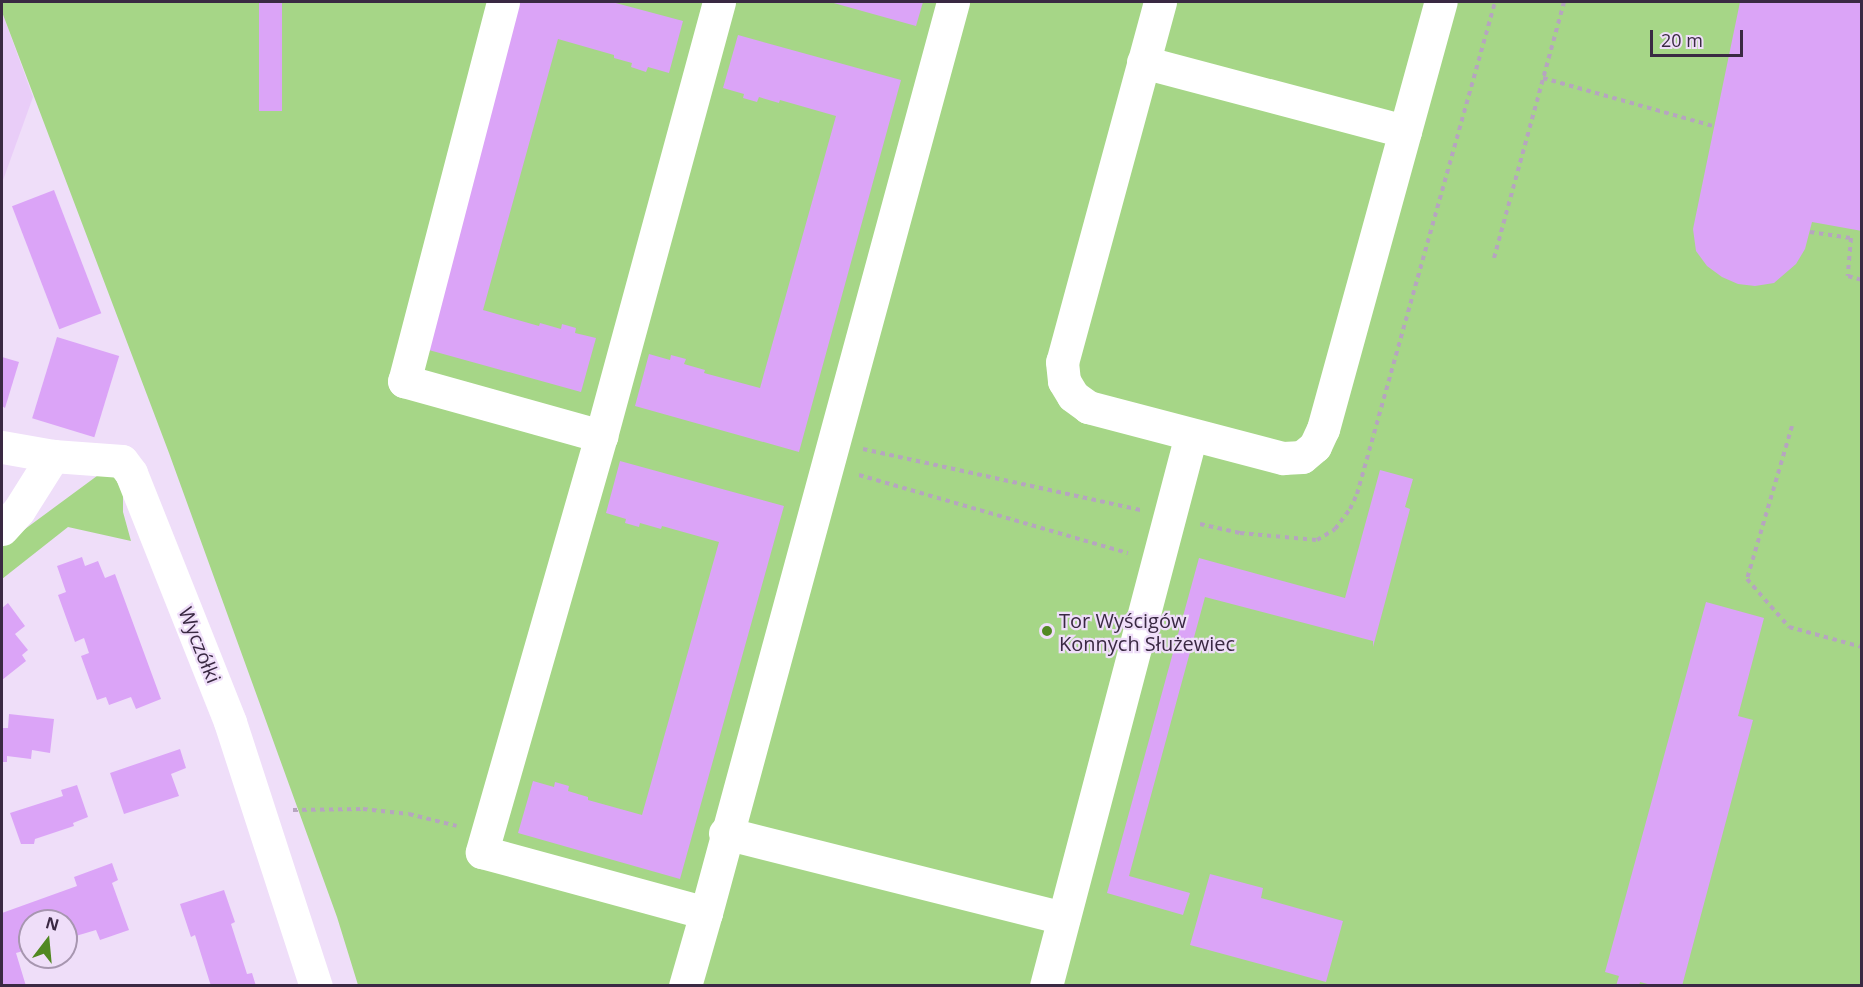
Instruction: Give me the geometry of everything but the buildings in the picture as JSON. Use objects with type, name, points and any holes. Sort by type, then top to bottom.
[{"type":"street","points":[[503,2],[404,381],[601,436]]},
{"type":"street","points":[[706,914],[482,852],[601,436],[719,2]]},
{"type":"street","points":[[685,986],[953,2]]},
{"type":"street","points":[[1160,2],[1062,362],[1064,381],[1073,396],[1088,407],[1283,458],[1302,457],[1315,446],[1323,429],[1441,2]]},
{"type":"street","points":[[1143,62],[1405,131]]},
{"type":"street","points":[[1046,986],[1191,435]]},
{"type":"street","name":"Wyczółki","points":[[2,447],[53,456],[122,461],[131,473],[230,722],[316,986]]},
{"type":"street","points":[[2,529],[20,510],[53,456]]},
{"type":"street","points":[[725,833],[1063,918]]},
{"type":"path","points":[[1494,258],[1564,2]]},
{"type":"path","points":[[1543,78],[1713,126]]},
{"type":"path","points":[[1810,232],[1851,238],[1848,276],[1862,280]]},
{"type":"path","points":[[1791,426],[1747,579],[1789,627],[1862,647]]},
{"type":"path","points":[[829,454],[1151,512]]},
{"type":"path","points":[[829,454],[1138,555]]},
{"type":"path","points":[[296,809],[363,809],[410,814],[487,833]]},
{"type":"shaded area","points":[[2,12],[33,97],[2,183]]},
{"type":"green space","name":"Tor Wyścigów Konnych Służewiec","points":[[2,2],[1861,2],[1861,985],[358,985],[337,917],[169,453],[2,12]]},
{"type":"green space","points":[[101,473],[115,477],[123,494],[123,512],[131,541],[68,527],[2,579],[2,546]]},
{"type":"place","name":"Tor Wyścigów Konnych Służewiec","points":[[1047,631]]}]
